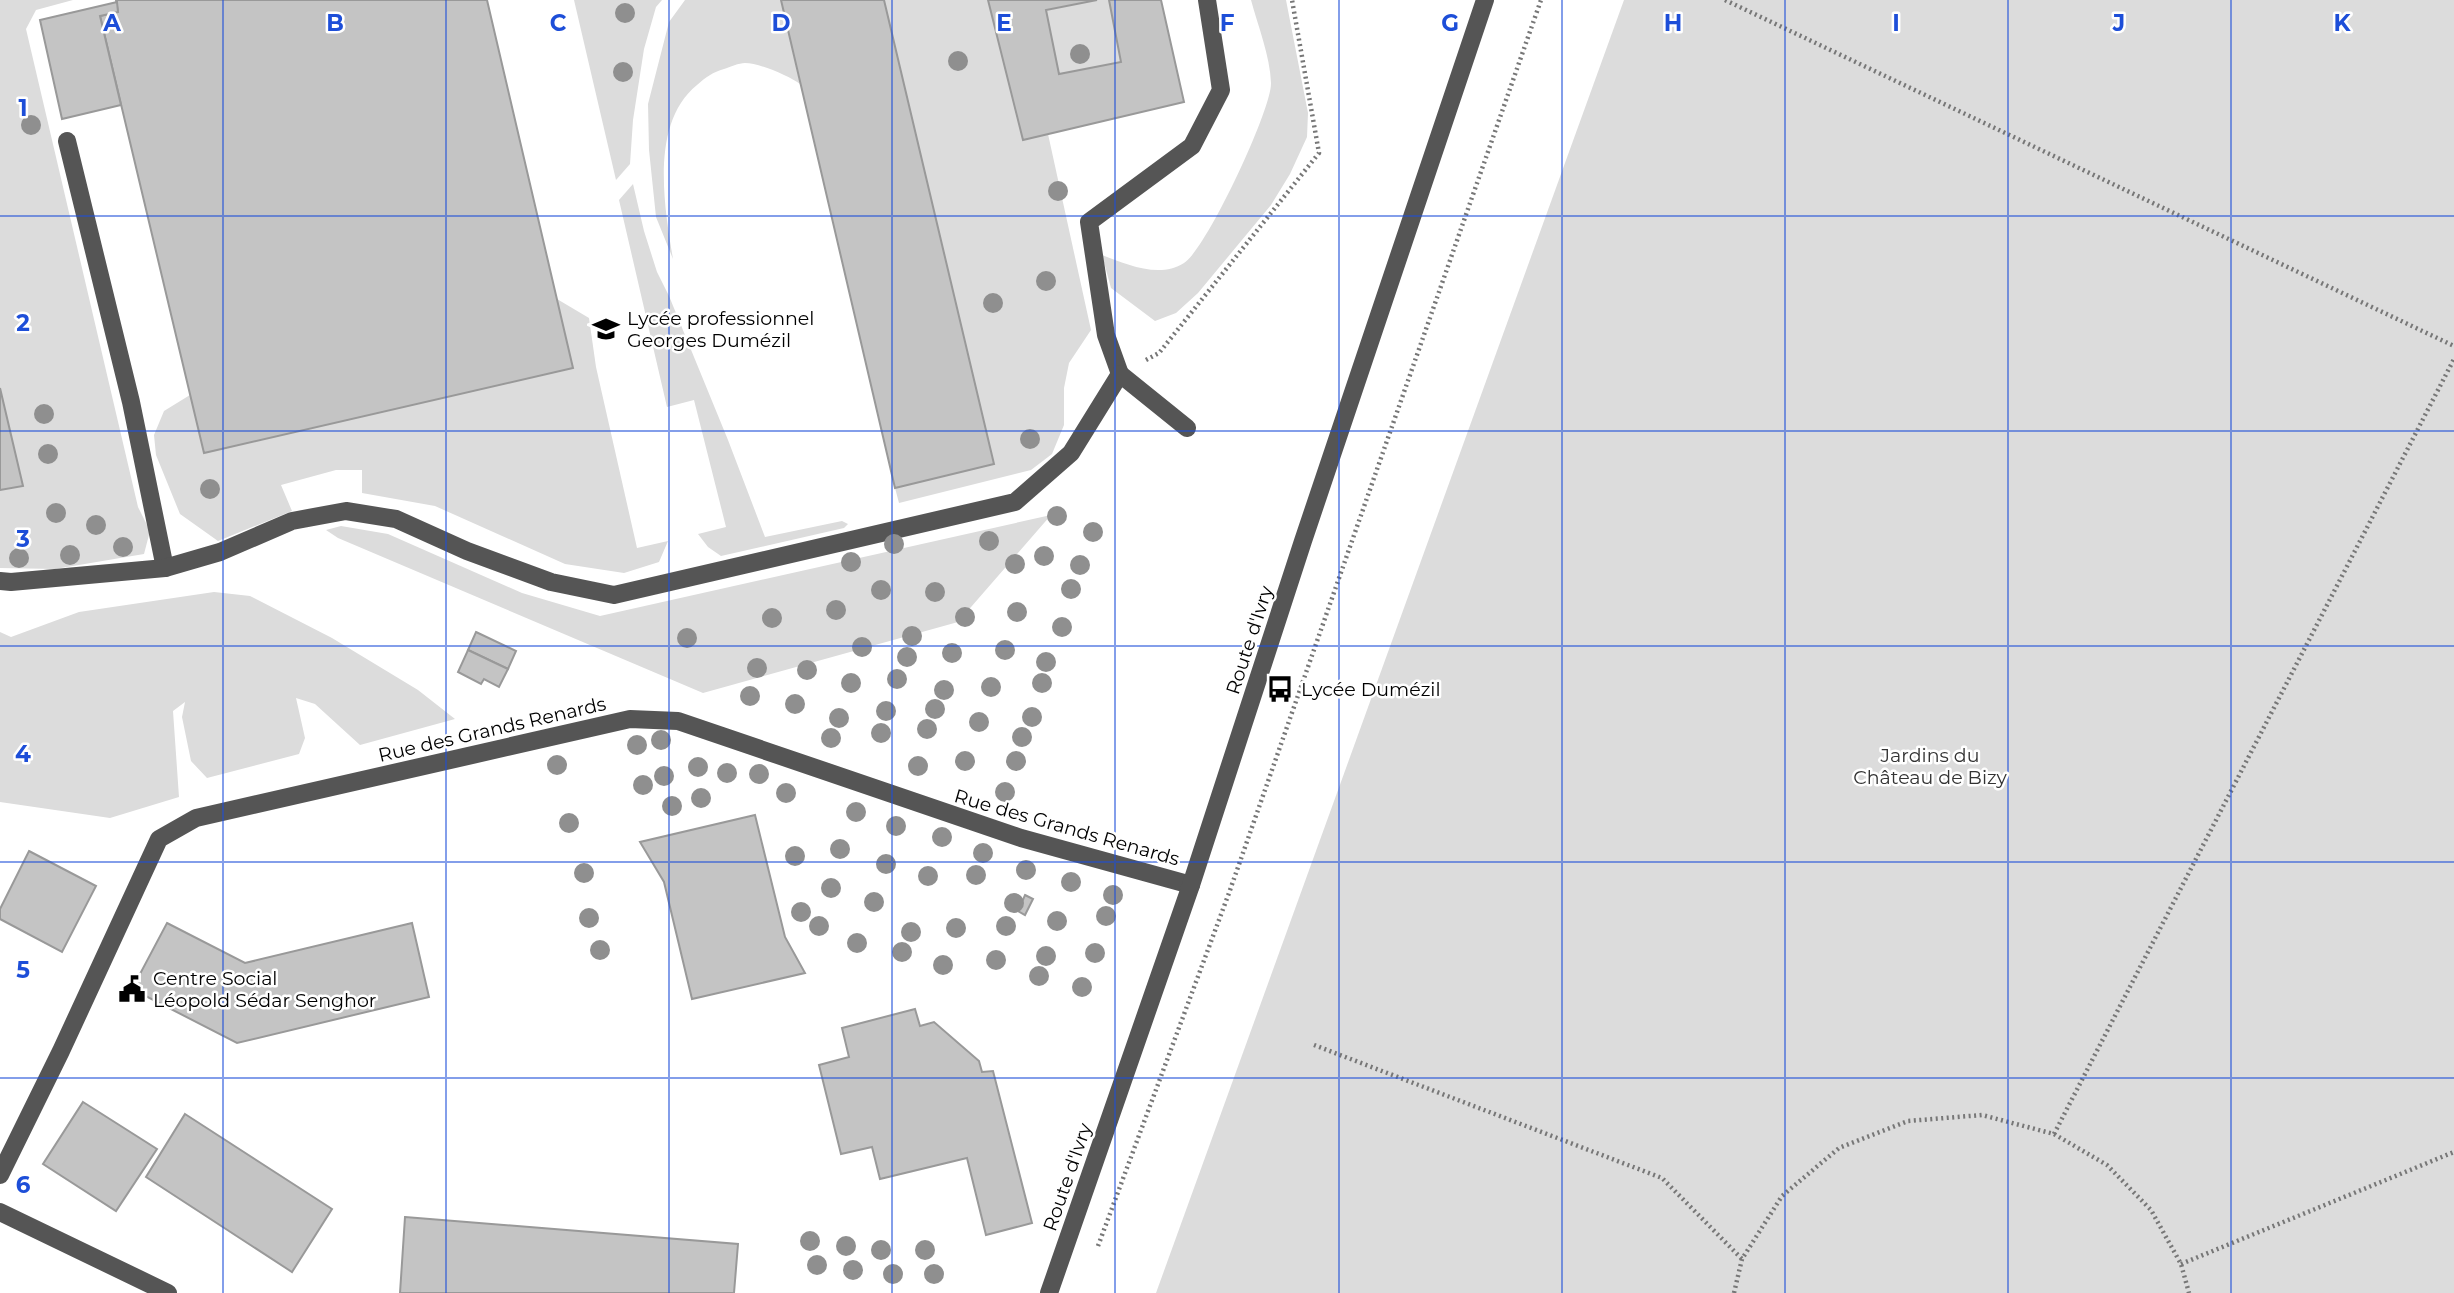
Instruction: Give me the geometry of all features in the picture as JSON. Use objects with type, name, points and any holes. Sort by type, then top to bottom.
[{"type":"street","points":[[1187,428],[1120,374],[1106,335],[1089,222],[1192,146],[1221,90],[1207,0]]},
{"type":"street","name":"Route d'Ivry","points":[[1049,1293],[1191,885],[1303,541],[1485,0]]},
{"type":"street","points":[[67,141],[131,402],[165,568]]},
{"type":"street","points":[[0,581],[165,568],[220,552],[292,521],[346,511],[396,519],[467,551],[551,582],[614,595],[1015,502],[1071,453],[1120,374]]},
{"type":"street","name":"Rue des Grands Renards","points":[[0,1175],[61,1052],[159,839],[196,818],[630,719],[678,721],[1021,838],[1191,885]]},
{"type":"street","points":[[0,1212],[169,1293]]},
{"type":"path","points":[[1120,374],[1159,353],[1319,153],[1292,0]]},
{"type":"path","points":[[1096,1254],[1234,880],[1541,0]]},
{"type":"path","points":[[1725,0],[2454,346]]},
{"type":"path","points":[[2054,1134],[2454,359]]},
{"type":"path","points":[[1314,1045],[1662,1178],[1742,1259]]},
{"type":"path","points":[[1734,1293],[1742,1259],[1782,1196],[1839,1148],[1908,1121],[1982,1115],[2054,1134],[2107,1165],[2151,1210],[2181,1264],[2189,1293]]},
{"type":"path","points":[[2181,1264],[2454,1152]]},
{"type":"green space","points":[[0,0],[73,0],[36,10],[26,29],[138,507],[150,531],[144,554],[55,569],[0,568],[0,490],[23,485],[0,388]]},
{"type":"green space","points":[[574,0],[662,0],[656,7],[644,49],[633,120],[630,164],[616,180]]},
{"type":"green space","points":[[685,0],[781,0],[800,84],[766,68],[743,63],[710,75],[682,101],[672,121],[664,166],[666,215],[673,259],[656,217],[649,150],[648,104],[669,22]]},
{"type":"green space","points":[[884,0],[988,0],[1023,140],[1048,134],[1091,330],[1069,363],[1064,388],[1064,425],[1052,454],[1031,470],[899,503],[895,488],[994,464]]},
{"type":"green space","points":[[1109,0],[1121,62],[1059,74],[1046,10]]},
{"type":"green space","points":[[1251,0],[1286,0],[1308,113],[1307,137],[1290,174],[1271,205],[1198,293],[1176,313],[1155,321],[1111,288],[1102,255],[1153,270],[1174,268],[1194,253],[1207,233],[1250,148],[1271,83]]},
{"type":"green space","name":"Jardins du Château de Bizy","points":[[1624,0],[2454,0],[2454,1293],[1156,1293]]},
{"type":"green space","points":[[633,184],[657,272],[728,440],[765,537],[842,521],[848,524],[844,528],[721,556],[708,547],[698,534],[726,527],[694,400],[667,407],[619,200]]},
{"type":"green space","points":[[557,299],[589,318],[596,367],[637,548],[668,541],[659,562],[624,573],[565,564],[435,506],[362,493],[362,470],[336,470],[281,485],[292,511],[218,541],[180,514],[156,455],[154,435],[164,411],[190,395],[205,453],[572,368]]},
{"type":"green space","points":[[1051,515],[958,622],[703,693],[338,538],[326,530],[341,526],[388,534],[522,593],[600,616]]},
{"type":"green space","points":[[214,592],[250,596],[332,638],[418,690],[455,719],[360,745],[315,704],[296,698],[305,738],[299,754],[207,778],[191,761],[182,717],[185,702],[173,711],[179,797],[110,818],[0,802],[0,632],[11,637],[79,612]]},
{"type":"building","points":[[116,0],[487,0],[573,368],[204,453],[100,16],[118,12]]},
{"type":"building","points":[[781,0],[884,0],[994,464],[895,488]]},
{"type":"building","points":[[988,0],[1097,0],[1046,10],[1059,74],[1121,62],[1109,0],[1161,0],[1184,102],[1023,140]]},
{"type":"building","points":[[117,2],[118,12],[100,16],[121,105],[62,119],[40,20]]},
{"type":"building","points":[[0,388],[23,486],[0,490]]},
{"type":"building","points":[[476,632],[516,651],[508,669],[468,650]]},
{"type":"building","points":[[468,650],[508,669],[499,687],[484,679],[481,684],[458,672]]},
{"type":"building","points":[[755,815],[785,937],[805,973],[692,999],[664,882],[640,842]]},
{"type":"building","points":[[29,851],[96,886],[62,952],[0,919],[0,909]]},
{"type":"building","points":[[1025,895],[1033,899],[1025,915],[1018,911]]},
{"type":"building","points":[[167,923],[245,963],[412,923],[429,997],[237,1043],[132,989]]},
{"type":"building","points":[[915,1009],[920,1026],[934,1022],[979,1061],[982,1072],[993,1071],[1032,1223],[986,1235],[967,1158],[880,1179],[872,1147],[841,1154],[819,1065],[849,1057],[842,1028]]},
{"type":"building","points":[[83,1102],[157,1149],[116,1211],[43,1164]]},
{"type":"building","points":[[185,1114],[332,1209],[292,1272],[146,1177]]},
{"type":"building","points":[[405,1217],[738,1244],[734,1293],[400,1293]]},
{"type":"place","name":"Lycée professionnel Georges Dumézil","points":[[606,329]]},
{"type":"place","name":"Lycée Dumézil","points":[[1280,689]]},
{"type":"place","name":"Centre Social Léopold Sédar Senghor","points":[[132,989]]}]
